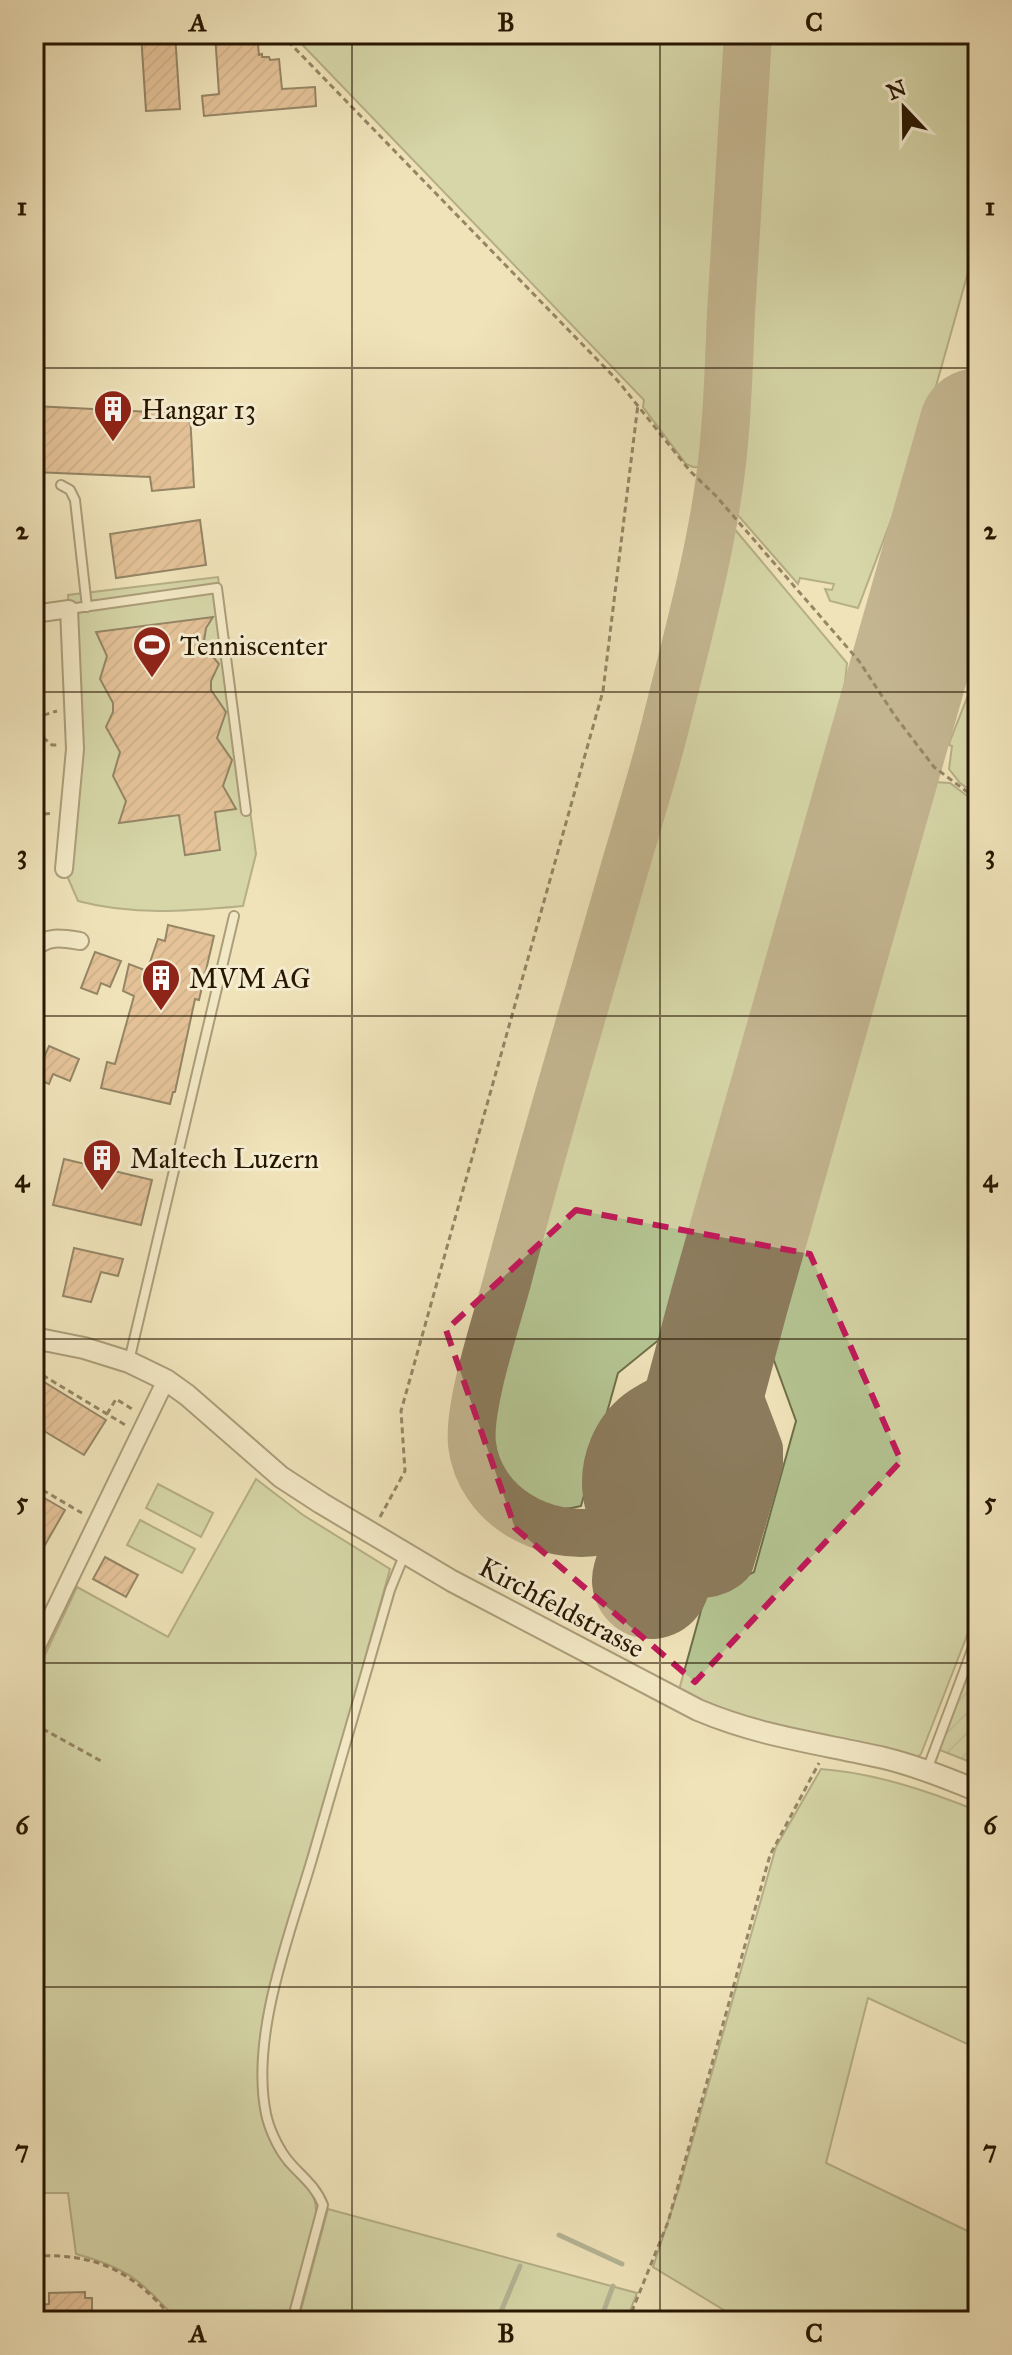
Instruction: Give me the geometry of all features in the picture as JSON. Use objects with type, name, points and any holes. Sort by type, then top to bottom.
[{"type":"street","points":[[34,614],[69,609],[75,749],[64,869]]},
{"type":"street","points":[[34,949],[44,940],[80,941]]},
{"type":"street","name":"Kirchfeldstrasse","points":[[34,1338],[84,1348],[129,1362],[166,1380],[281,1477],[405,1553],[507,1610],[698,1710],[742,1727],[927,1770],[978,1791]]},
{"type":"street","points":[[34,1652],[166,1380]]},
{"type":"lane","points":[[61,485],[70,490],[75,500],[87,607]]},
{"type":"lane","points":[[69,609],[217,588],[246,811]]},
{"type":"lane","points":[[129,1362],[234,916]]},
{"type":"lane","points":[[292,2321],[323,2205],[318,2191],[286,2158],[276,2142],[266,2114],[263,2072],[265,2032],[287,1945],[386,1605],[405,1553]]},
{"type":"lane","points":[[927,1770],[978,1634]]},
{"type":"path","points":[[281,34],[638,404],[690,471],[716,496],[859,661],[934,767],[978,800]]},
{"type":"path","points":[[373,1532],[405,1471],[401,1411],[603,691],[638,404]]},
{"type":"path","points":[[34,718],[47,712],[68,711]]},
{"type":"path","points":[[34,736],[40,735],[52,745],[68,745]]},
{"type":"path","points":[[34,815],[62,812]]},
{"type":"path","points":[[34,1370],[131,1428]]},
{"type":"path","points":[[107,1414],[116,1399],[138,1412]]},
{"type":"path","points":[[34,1485],[89,1517]]},
{"type":"path","points":[[34,1724],[101,1761]]},
{"type":"path","points":[[628,2321],[668,2222],[770,1855],[826,1748]]},
{"type":"path","points":[[34,2256],[62,2255],[110,2266],[131,2277],[175,2321]]},
{"type":"highlighted area","points":[[576,1210],[810,1254],[901,1461],[695,1682],[515,1528],[446,1330]]},
{"type":"green space","points":[[292,34],[735,34],[718,361],[708,468],[686,464],[643,407],[644,400]]},
{"type":"green space","points":[[762,34],[967,34],[978,45],[978,237],[911,475],[858,608],[830,601],[825,589],[832,590],[834,584],[800,578],[798,584],[729,505],[736,452]]},
{"type":"green space","points":[[727,520],[847,663],[840,729],[671,1330],[618,1373],[581,1506],[561,1509],[542,1507],[512,1490],[500,1476],[486,1441],[484,1422],[707,626]]},
{"type":"green space","name":"Tenniscenter","points":[[218,577],[256,854],[243,906],[181,911],[140,910],[78,901],[64,869],[75,749],[68,595]]},
{"type":"green space","points":[[978,670],[978,796],[960,783],[949,769],[952,746],[949,745]]},
{"type":"green space","points":[[934,782],[950,783],[978,804],[978,1607],[917,1758],[765,1724],[679,1690],[705,1596],[754,1572],[796,1421],[772,1355]]},
{"type":"green space","points":[[256,1479],[303,1515],[390,1569],[264,2020],[259,2063],[262,2114],[271,2139],[285,2160],[284,2164],[308,2187],[316,2208],[287,2321],[260,2314],[258,2321],[178,2321],[133,2278],[109,2265],[76,2254],[68,2193],[34,2193],[34,1678],[77,1587],[168,1637]]},
{"type":"green space","points":[[158,1484],[213,1513],[201,1537],[146,1508]]},
{"type":"green space","points":[[140,1520],[195,1549],[182,1573],[127,1545]]},
{"type":"green space","points":[[978,1621],[978,1765],[932,1747]]},
{"type":"green space","points":[[821,1769],[861,1774],[901,1784],[978,1811],[978,2049],[868,1998],[826,2163],[978,2236],[978,2321],[742,2321],[653,2267],[679,2188],[776,1847]]},
{"type":"green space","points":[[328,2209],[637,2293],[626,2321],[298,2321]]},
{"type":"building","points":[[141,34],[175,34],[180,109],[146,111]]},
{"type":"building","points":[[215,34],[257,34],[259,55],[270,60],[279,59],[282,89],[315,87],[316,106],[204,116],[202,96],[219,94]]},
{"type":"building","name":"Hangar 13","points":[[34,406],[190,414],[194,487],[152,491],[150,477],[34,472]]},
{"type":"building","points":[[200,520],[206,565],[116,578],[110,534]]},
{"type":"building","points":[[213,617],[206,628],[204,641],[207,650],[219,664],[211,681],[211,690],[226,712],[217,738],[232,760],[223,786],[236,809],[215,812],[220,850],[185,855],[179,815],[119,823],[126,801],[113,776],[120,752],[106,727],[113,712],[113,703],[100,679],[107,656],[96,632]]},
{"type":"building","name":"MVM AG","points":[[168,925],[214,936],[199,1000],[195,999],[170,1104],[101,1088],[107,1062],[115,1064],[134,996],[123,991],[129,964],[147,971],[158,939],[165,941]]},
{"type":"building","points":[[95,952],[121,961],[110,987],[101,983],[97,994],[81,988]]},
{"type":"building","points":[[49,1046],[79,1059],[70,1081],[53,1074],[49,1084],[35,1078]]},
{"type":"building","name":"Maltech Luzern","points":[[64,1159],[152,1180],[141,1225],[53,1205]]},
{"type":"building","points":[[74,1248],[123,1259],[118,1276],[101,1272],[91,1302],[63,1296]]},
{"type":"building","points":[[34,1379],[106,1420],[84,1455],[34,1425]]},
{"type":"building","points":[[34,1492],[65,1510],[45,1545],[34,1539]]},
{"type":"building","points":[[105,1557],[138,1575],[126,1597],[93,1579]]},
{"type":"building","points":[[85,2292],[85,2298],[92,2298],[92,2317],[84,2317],[84,2321],[34,2321],[34,2305],[49,2304],[49,2293]]},
{"type":"waterway","points":[[559,2235],[622,2264]]},
{"type":"waterway","points":[[497,2321],[520,2266]]},
{"type":"waterway","points":[[600,2321],[613,2286]]},
{"type":"taxiway","points":[[689,1451],[654,1501],[631,1520],[602,1531],[558,1531],[518,1514],[487,1485],[477,1466],[472,1428],[484,1364],[656,763],[706,556],[725,436],[748,34]]},
{"type":"taxiway","points":[[713,1363],[693,1384],[636,1416],[613,1448],[607,1470],[606,1491],[611,1511],[633,1547],[669,1569],[691,1574],[712,1572],[730,1562],[759,1463],[759,1449],[723,1354],[721,1332]]},
{"type":"runway","points":[[651,1580],[978,427]]},
{"type":"place","name":"Hangar 13","points":[[113,443]]},
{"type":"place","name":"Tenniscenter","points":[[152,679]]},
{"type":"place","name":"MVM AG","points":[[161,1012]]},
{"type":"place","name":"Maltech Luzern","points":[[102,1192]]}]
